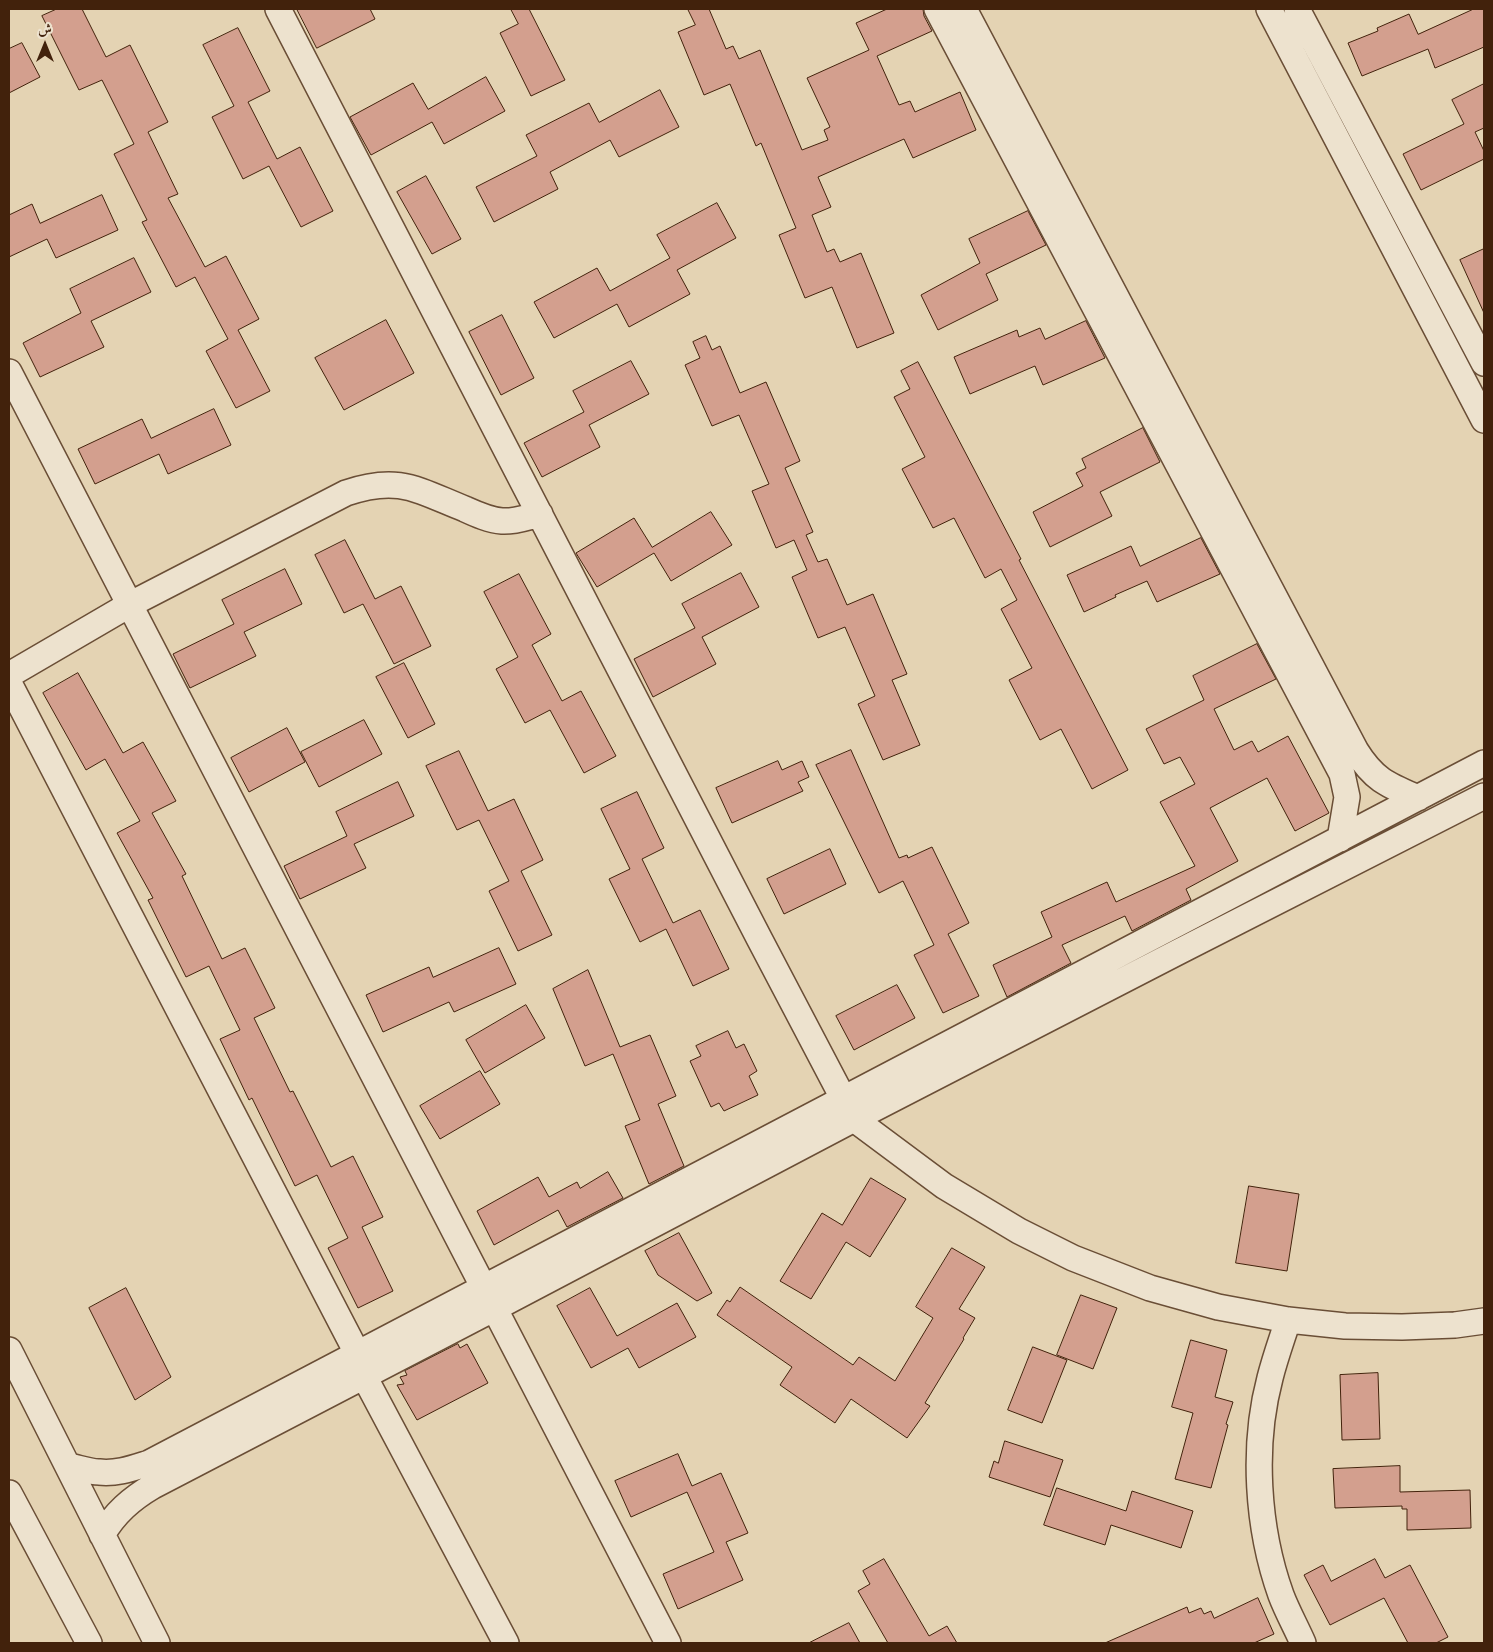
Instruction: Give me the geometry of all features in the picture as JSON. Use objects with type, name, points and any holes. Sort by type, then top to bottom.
[{"type":"street","points":[[278,9],[849,1109],[944,1186],[1018,1231],[1073,1258],[1150,1288],[1218,1307],[1288,1320],[1345,1326],[1402,1327],[1455,1325],[1484,1321]]},
{"type":"street","points":[[937,9],[1342,774],[1347,797],[1340,839]]},
{"type":"street","points":[[964,9],[1356,750],[1371,772],[1380,780],[1418,798]]},
{"type":"street","points":[[1268,9],[1484,420]]},
{"type":"street","points":[[1297,9],[1484,363]]},
{"type":"street","points":[[9,372],[668,1643]]},
{"type":"street","points":[[9,675],[130,605],[346,493],[366,486],[388,484],[409,486],[477,514],[502,521],[540,514]]},
{"type":"street","points":[[9,682],[506,1643]]},
{"type":"street","points":[[69,1466],[99,1472],[116,1472],[149,1463],[361,1365],[849,1109],[1340,839],[1484,763]]},
{"type":"street","points":[[849,1109],[1188,946],[1484,796]]},
{"type":"street","points":[[1288,1320],[1269,1379],[1260,1433],[1260,1487],[1266,1539],[1281,1594],[1303,1643]]},
{"type":"street","points":[[9,1350],[158,1643]]},
{"type":"street","points":[[102,1535],[111,1520],[137,1495],[361,1365]]},
{"type":"street","points":[[9,1492],[88,1643]]},
{"type":"building","points":[[57,9],[82,9],[106,57],[130,45],[168,122],[148,132],[178,194],[168,198],[205,267],[226,256],[259,319],[238,330],[270,391],[236,408],[206,351],[228,339],[195,277],[176,287],[142,222],[147,220],[114,154],[134,144],[102,80],[79,90],[42,16]]},
{"type":"building","points":[[297,9],[370,9],[375,19],[317,48]]},
{"type":"building","points":[[511,9],[529,9],[565,80],[531,96],[500,33],[518,24]]},
{"type":"building","points":[[688,9],[709,9],[726,49],[733,46],[739,59],[760,50],[802,150],[828,140],[824,130],[830,127],[807,78],[869,50],[856,23],[887,9],[923,9],[924,16],[932,31],[877,56],[899,105],[910,101],[915,112],[960,92],[976,130],[913,158],[904,139],[818,177],[831,207],[812,215],[827,252],[834,249],[840,262],[861,253],[894,333],[857,348],[832,287],[805,298],[779,235],[796,228],[761,143],[756,146],[730,84],[704,95],[678,32],[695,25]]},
{"type":"building","points":[[1474,9],[1484,9],[1484,47],[1435,68],[1428,49],[1362,76],[1348,43],[1378,31],[1377,28],[1409,14],[1418,34]]},
{"type":"building","points":[[238,28],[270,91],[248,102],[277,159],[300,147],[333,211],[301,227],[269,166],[243,179],[212,117],[234,106],[203,45]]},
{"type":"building","points":[[22,43],[40,77],[9,93],[9,49]]},
{"type":"building","points":[[486,77],[505,111],[444,144],[432,122],[371,155],[350,117],[413,83],[428,109]]},
{"type":"building","points":[[1484,84],[1484,128],[1475,132],[1484,151],[1484,159],[1421,190],[1403,154],[1464,124],[1452,100]]},
{"type":"building","points":[[660,90],[679,127],[619,157],[610,140],[550,172],[558,189],[494,222],[476,187],[537,156],[526,135],[589,103],[599,122]]},
{"type":"building","points":[[426,176],[461,239],[432,254],[397,192]]},
{"type":"building","points":[[102,195],[118,230],[56,258],[47,239],[9,257],[9,215],[32,204],[40,223]]},
{"type":"building","points":[[717,203],[736,238],[677,270],[690,294],[629,327],[617,304],[554,338],[534,302],[597,268],[610,291],[670,258],[657,235]]},
{"type":"building","points":[[1028,211],[1046,245],[986,274],[998,300],[938,330],[921,295],[980,263],[969,239]]},
{"type":"building","points":[[1484,249],[1484,313],[1460,260]]},
{"type":"building","points":[[134,258],[151,292],[91,321],[104,347],[40,377],[23,343],[81,313],[70,289]]},
{"type":"building","points":[[502,315],[534,378],[501,395],[469,332]]},
{"type":"building","points":[[386,320],[414,373],[344,410],[315,358]]},
{"type":"building","points":[[1086,321],[1105,358],[1043,385],[1035,366],[970,394],[954,357],[1017,330],[1019,337],[1040,328],[1045,339]]},
{"type":"building","points":[[706,336],[712,350],[720,346],[740,393],[766,382],[800,461],[785,468],[813,532],[806,535],[818,562],[827,559],[847,605],[873,594],[907,674],[892,680],[920,745],[883,760],[858,704],[875,696],[845,627],[818,638],[792,577],[807,570],[794,540],[776,548],[752,491],[769,484],[739,415],[712,426],[685,365],[700,358],[693,342]]},
{"type":"building","points":[[631,361],[649,394],[589,425],[600,447],[542,477],[524,443],[584,412],[573,391]]},
{"type":"building","points":[[918,362],[1128,770],[1092,789],[1061,729],[1040,740],[1009,680],[1032,668],[1001,609],[1017,600],[1001,569],[985,578],[954,518],[933,528],[902,469],[925,457],[894,397],[910,389],[901,371]]},
{"type":"building","points":[[214,409],[231,445],[168,474],[159,454],[95,484],[78,449],[142,419],[151,438]]},
{"type":"building","points":[[1143,428],[1160,462],[1100,492],[1112,516],[1050,547],[1033,512],[1083,486],[1076,473],[1086,468],[1082,459]]},
{"type":"building","points":[[711,512],[732,545],[671,581],[654,553],[597,587],[576,553],[634,518],[652,547]]},
{"type":"building","points":[[1201,538],[1220,574],[1157,602],[1147,581],[1115,595],[1116,597],[1084,612],[1067,575],[1131,546],[1140,566]]},
{"type":"building","points":[[345,540],[375,599],[401,586],[431,646],[394,664],[363,604],[344,613],[315,555]]},
{"type":"building","points":[[285,569],[302,604],[244,632],[256,656],[190,688],[173,654],[234,624],[222,600]]},
{"type":"building","points":[[741,573],[759,607],[702,637],[716,664],[653,697],[634,659],[695,628],[682,604]]},
{"type":"building","points":[[519,574],[551,634],[532,645],[562,701],[581,691],[616,756],[584,773],[550,710],[525,723],[496,669],[518,657],[484,592]]},
{"type":"building","points":[[1257,644],[1276,679],[1214,709],[1234,750],[1252,741],[1258,752],[1288,736],[1329,813],[1295,831],[1267,778],[1210,808],[1238,861],[1186,889],[1191,900],[1132,931],[1125,916],[1062,945],[1071,963],[1007,997],[993,965],[1052,937],[1041,912],[1107,882],[1116,902],[1195,866],[1160,802],[1195,784],[1180,757],[1164,764],[1146,729],[1204,700],[1193,676]]},
{"type":"building","points":[[404,663],[435,724],[408,738],[376,677]]},
{"type":"building","points":[[78,673],[123,753],[143,742],[176,801],[152,813],[186,874],[182,876],[222,959],[245,948],[275,1008],[254,1018],[290,1092],[293,1091],[331,1167],[353,1156],[383,1217],[362,1227],[393,1291],[358,1308],[328,1248],[348,1238],[317,1175],[295,1186],[252,1098],[249,1100],[220,1039],[240,1030],[209,966],[186,977],[148,900],[153,898],[117,833],[140,821],[105,759],[86,770],[43,693]]},
{"type":"building","points":[[364,720],[382,754],[319,787],[301,752]]},
{"type":"building","points":[[287,728],[305,762],[249,792],[231,758]]},
{"type":"building","points":[[851,750],[899,858],[907,855],[908,858],[932,847],[969,923],[948,934],[979,996],[943,1013],[914,955],[934,945],[903,881],[879,893],[816,765]]},
{"type":"building","points":[[459,751],[488,811],[514,799],[543,860],[521,871],[552,935],[518,951],[489,891],[509,881],[479,820],[457,830],[426,766]]},
{"type":"building","points":[[778,761],[782,770],[802,761],[809,777],[798,782],[803,791],[732,823],[716,788]]},
{"type":"building","points":[[398,782],[414,816],[354,844],[366,868],[300,899],[284,866],[347,836],[336,812]]},
{"type":"building","points":[[637,792],[664,848],[642,859],[673,923],[700,910],[729,969],[693,986],[666,929],[640,942],[609,879],[630,869],[601,809]]},
{"type":"building","points":[[830,849],[846,884],[784,914],[767,879]]},
{"type":"building","points":[[499,948],[516,984],[454,1012],[449,1002],[383,1032],[366,995],[429,967],[433,977]]},
{"type":"building","points":[[588,970],[620,1047],[650,1035],[676,1096],[658,1104],[684,1166],[649,1184],[625,1126],[640,1120],[613,1054],[585,1066],[553,989]]},
{"type":"building","points":[[897,985],[915,1018],[854,1050],[836,1016]]},
{"type":"building","points":[[526,1005],[545,1038],[485,1073],[466,1040]]},
{"type":"building","points":[[728,1031],[736,1048],[744,1044],[757,1071],[749,1076],[758,1095],[724,1111],[719,1103],[711,1107],[690,1061],[701,1056],[696,1046]]},
{"type":"building","points":[[480,1071],[500,1104],[440,1139],[420,1106]]},
{"type":"building","points":[[608,1172],[623,1198],[567,1227],[558,1210],[494,1245],[477,1211],[538,1177],[549,1197],[577,1182],[580,1188]]},
{"type":"building","points":[[871,1178],[906,1199],[870,1257],[846,1242],[811,1299],[780,1281],[822,1213],[842,1225]]},
{"type":"building","points":[[1249,1186],[1299,1194],[1287,1271],[1236,1263]]},
{"type":"building","points":[[679,1233],[712,1293],[697,1301],[658,1275],[645,1251]]},
{"type":"building","points":[[952,1248],[985,1267],[959,1309],[975,1318],[925,1403],[930,1406],[907,1438],[851,1399],[835,1423],[780,1385],[792,1367],[717,1315],[727,1300],[730,1302],[740,1287],[853,1365],[859,1357],[895,1381],[933,1318],[916,1307]]},
{"type":"building","points":[[126,1288],[171,1377],[135,1400],[89,1308]]},
{"type":"building","points":[[590,1288],[617,1336],[677,1303],[696,1337],[639,1368],[628,1348],[591,1368],[557,1306]]},
{"type":"building","points":[[1081,1295],[1117,1308],[1093,1369],[1057,1355]]},
{"type":"building","points":[[1191,1340],[1227,1350],[1215,1397],[1233,1402],[1211,1488],[1175,1479],[1193,1413],[1172,1407]]},
{"type":"building","points":[[458,1344],[460,1348],[467,1344],[488,1383],[417,1420],[397,1385],[404,1384],[400,1377],[407,1375],[405,1371]]},
{"type":"building","points":[[1033,1347],[1067,1360],[1042,1423],[1008,1410]]},
{"type":"building","points":[[1378,1373],[1380,1439],[1342,1440],[1340,1375]]},
{"type":"building","points":[[1005,1441],[1063,1460],[1050,1497],[989,1477],[994,1461],[998,1463]]},
{"type":"building","points":[[678,1454],[692,1486],[721,1473],[748,1533],[726,1542],[743,1580],[678,1609],[663,1574],[714,1552],[687,1492],[631,1517],[615,1481]]},
{"type":"building","points":[[1400,1466],[1400,1492],[1470,1490],[1471,1528],[1407,1530],[1407,1509],[1402,1509],[1402,1506],[1335,1508],[1333,1469]]},
{"type":"building","points":[[1057,1488],[1126,1511],[1132,1491],[1193,1511],[1181,1548],[1111,1525],[1105,1545],[1044,1525]]},
{"type":"building","points":[[884,1559],[929,1636],[947,1626],[957,1643],[888,1643],[858,1591],[870,1584],[863,1571]]},
{"type":"building","points":[[1375,1559],[1385,1578],[1410,1565],[1448,1637],[1436,1643],[1408,1643],[1384,1598],[1330,1625],[1304,1575],[1323,1565],[1331,1581]]},
{"type":"building","points":[[1258,1598],[1274,1634],[1254,1643],[1105,1643],[1187,1607],[1189,1613],[1201,1608],[1204,1614],[1211,1611],[1214,1618]]},
{"type":"building","points":[[849,1623],[860,1643],[809,1643]]}]
